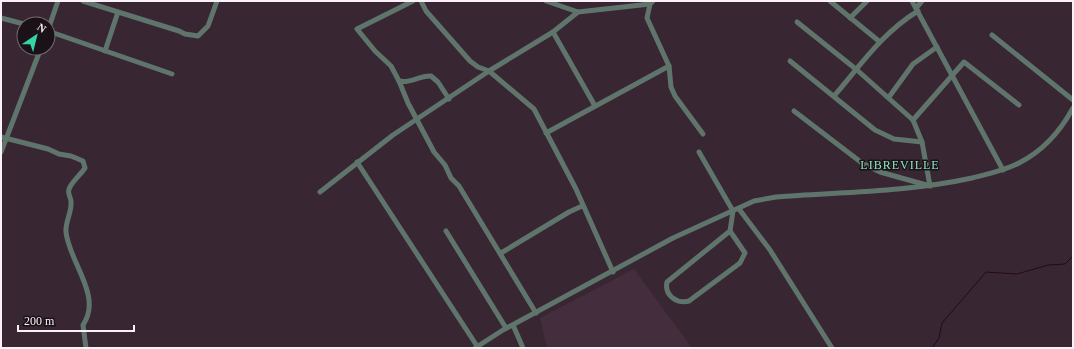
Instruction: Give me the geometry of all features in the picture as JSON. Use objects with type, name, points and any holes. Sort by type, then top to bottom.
[{"type":"street","points":[[53,16],[58,1]]},
{"type":"street","points":[[83,1],[185,34],[198,36],[208,26],[217,1]]},
{"type":"street","points":[[413,1],[357,29],[375,52],[391,66],[399,81],[401,90],[434,152],[445,165],[451,178],[458,186],[501,253],[536,313]]},
{"type":"street","points":[[421,1],[426,11],[470,61],[478,67],[490,71],[534,109],[576,189],[582,206],[613,272]]},
{"type":"street","points":[[546,1],[578,12],[652,2],[648,22],[669,66],[671,87],[675,96],[703,134]]},
{"type":"street","points":[[830,1],[880,42]]},
{"type":"street","points":[[850,18],[867,1]]},
{"type":"street","points":[[912,1],[1003,170]]},
{"type":"street","points":[[834,96],[880,42],[897,25],[917,10],[922,1]]},
{"type":"street","points":[[105,51],[118,12]]},
{"type":"street","points":[[320,192],[393,135],[490,71],[553,32],[578,12]]},
{"type":"street","points":[[1,18],[16,22]]},
{"type":"street","points":[[797,22],[857,70],[913,120],[922,142],[930,186]]},
{"type":"street","points":[[553,32],[595,106]]},
{"type":"street","points":[[56,33],[172,74]]},
{"type":"street","points":[[992,35],[1073,100]]},
{"type":"street","points":[[888,97],[913,64],[937,47]]},
{"type":"street","points":[[1,152],[4,138],[38,56]]},
{"type":"street","points":[[790,61],[875,130],[894,139],[922,142]]},
{"type":"street","points":[[913,120],[964,62],[1018,105]]},
{"type":"street","points":[[546,133],[669,66]]},
{"type":"street","points":[[399,81],[405,83],[424,75],[431,76],[449,98]]},
{"type":"street","points":[[357,162],[476,347],[506,328],[613,272],[673,238],[754,201],[776,197],[930,186],[1003,170],[1018,164],[1046,145],[1055,135],[1073,108]]},
{"type":"street","points":[[794,111],[862,163],[880,172],[930,186]]},
{"type":"street","points":[[4,138],[48,149],[59,154],[83,160],[85,168],[70,187],[68,194],[72,201],[66,230],[72,255],[88,290],[88,318],[82,325],[86,348]]},
{"type":"street","points":[[699,152],[736,210],[770,250],[832,348]]},
{"type":"street","points":[[501,253],[569,212],[582,206]]},
{"type":"street","points":[[730,231],[745,253],[740,263],[690,301],[684,302],[675,300],[666,288],[668,280],[730,231],[736,210]]},
{"type":"street","points":[[446,231],[506,328]]},
{"type":"street","points":[[513,325],[523,348]]},
{"type":"shaded area","points":[[634,269],[692,348],[547,348],[540,318]]},
{"type":"waterway","points":[[932,348],[939,338],[942,323],[986,272],[1017,274],[1048,265],[1065,264],[1073,256]]},
{"type":"district","name":"LIBREVILLE","points":[[900,165]]}]
